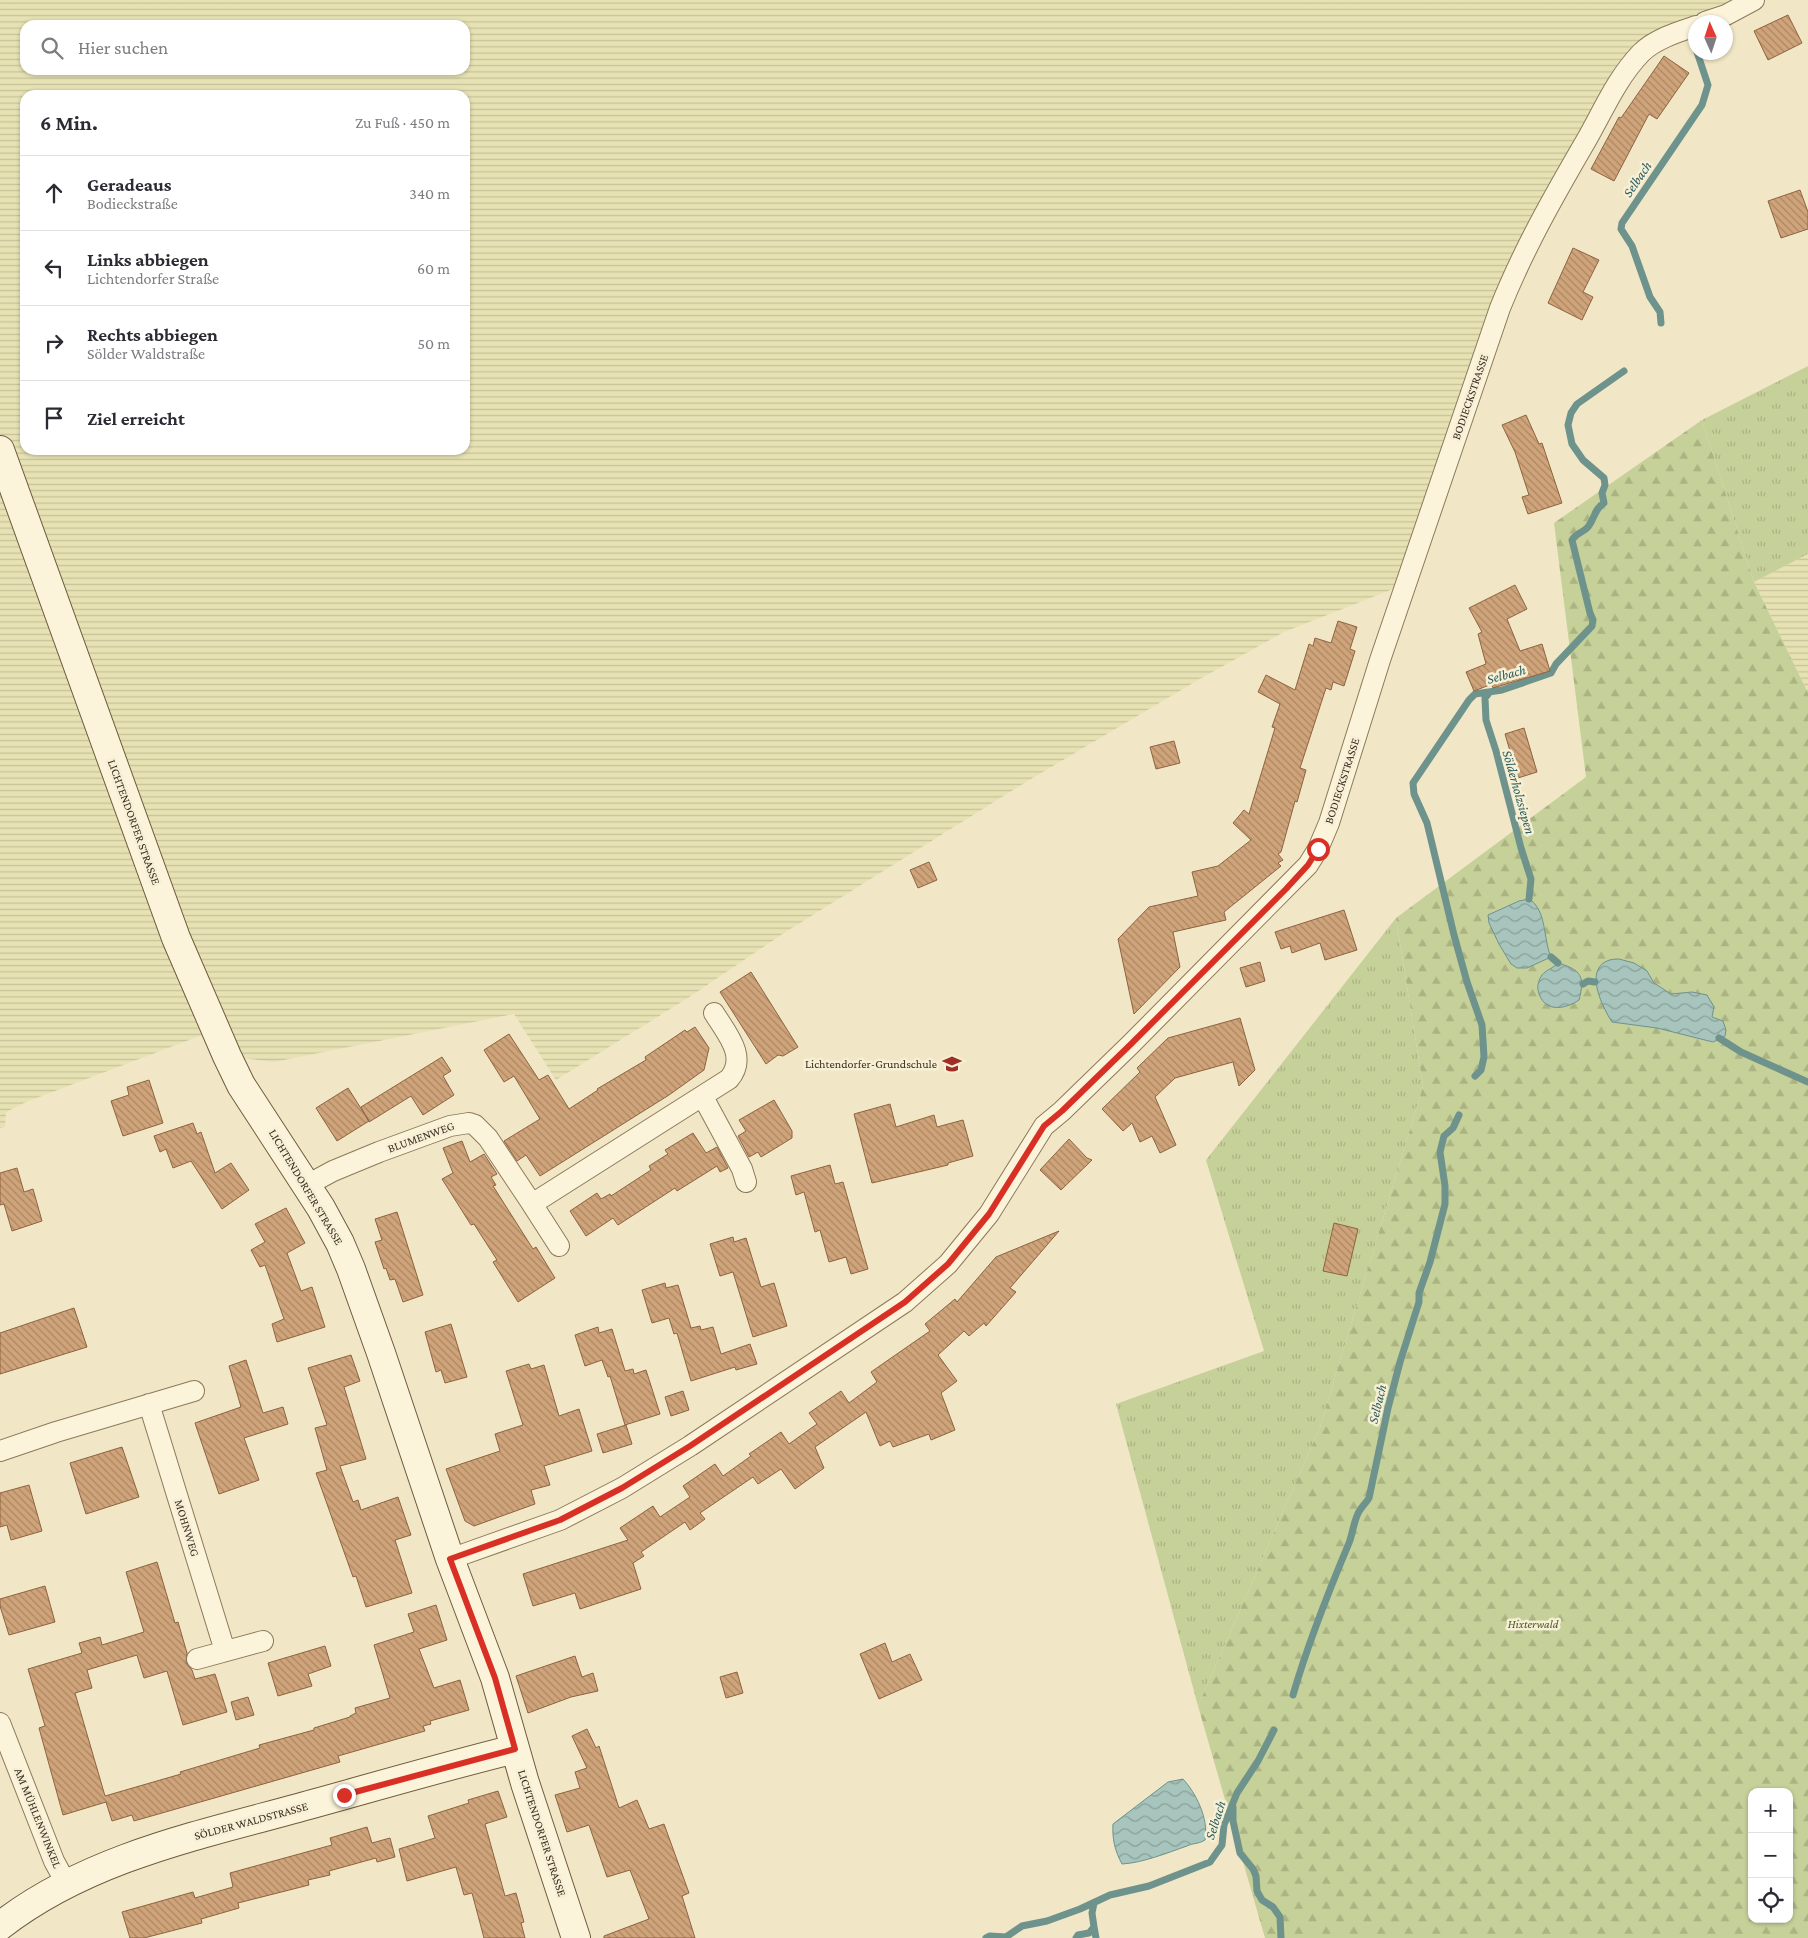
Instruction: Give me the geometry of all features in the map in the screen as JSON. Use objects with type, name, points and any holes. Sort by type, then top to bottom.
[{"type":"main road","name":"LICHTENDORFER STRASSE","points":[[0,450],[176,938],[241,1085],[307,1185],[340,1243],[351,1269],[450,1559],[495,1678],[515,1749],[576,1938]]},
{"type":"main road","name":"SÖLDER WALDSTRASSE","points":[[0,1926],[37,1901],[122,1859],[180,1840],[515,1749]]},
{"type":"street","points":[[1721,15],[1754,0]]},
{"type":"street","name":"BODIECKSTRASSE","points":[[450,1559],[560,1520],[622,1488],[690,1446],[905,1302],[948,1264],[989,1214],[1044,1126],[1131,1044],[1308,865],[1330,823],[1386,643],[1500,308],[1516,268],[1548,204],[1612,91],[1643,51],[1657,42],[1688,29]]},
{"type":"street","points":[[532,1204],[729,1079],[735,1072],[737,1065],[734,1047],[714,1013]]},
{"type":"street","points":[[703,1097],[742,1169],[746,1182]]},
{"type":"street","name":"BLUMENWEG","points":[[307,1185],[333,1171],[379,1152],[450,1126],[468,1123],[475,1125],[488,1138],[559,1246]]},
{"type":"street","points":[[0,1451],[194,1390]]},
{"type":"street","name":"MOHNWEG","points":[[149,1404],[225,1651]]},
{"type":"street","points":[[197,1659],[263,1641]]},
{"type":"street","name":"AM MÜHLENWINKEL","points":[[0,1724],[54,1861],[67,1885]]},
{"type":"shaded area","points":[[0,0],[1754,0],[1719,15],[1688,15],[1688,29],[1657,42],[1549,204],[1406,584],[1284,632],[1198,680],[1026,782],[784,933],[688,998],[556,1080],[514,1014],[274,1062],[227,1056],[213,1031],[26,1102],[6,1112],[5,1127],[0,1128]]},
{"type":"shaded area","points":[[1808,554],[1808,693],[1754,582]]},
{"type":"green space","points":[[1808,366],[1808,554],[1754,582],[1702,420]]},
{"type":"green space","name":"Hixterwald","points":[[1702,420],[1754,582],[1808,693],[1808,1938],[1265,1938],[1198,1706],[1320,1427],[1423,1086],[1396,918],[1586,777],[1554,523]]},
{"type":"green space","points":[[1396,918],[1423,1086],[1320,1427],[1198,1706],[1116,1404],[1264,1351],[1206,1160]]},
{"type":"water","points":[[1529,899],[1535,904],[1542,917],[1551,957],[1527,968],[1517,968],[1511,964],[1499,944],[1489,923],[1488,915],[1519,901]]},
{"type":"water","points":[[1612,959],[1634,963],[1647,971],[1654,983],[1671,994],[1692,992],[1707,995],[1714,1007],[1712,1017],[1723,1021],[1726,1030],[1725,1036],[1713,1042],[1657,1028],[1612,1022],[1600,999],[1596,981],[1600,966]]},
{"type":"water","points":[[1558,963],[1577,972],[1582,986],[1579,1000],[1567,1006],[1555,1007],[1544,1003],[1538,987],[1542,975]]},
{"type":"water","points":[[1183,1779],[1197,1799],[1203,1815],[1206,1832],[1205,1840],[1146,1860],[1122,1864],[1114,1845],[1113,1824],[1168,1782]]},
{"type":"building","points":[[1788,15],[1802,43],[1768,60],[1754,31]]},
{"type":"building","points":[[1664,56],[1689,73],[1657,119],[1649,114],[1614,181],[1591,169],[1619,117],[1621,118]]},
{"type":"building","points":[[1800,190],[1808,212],[1808,229],[1781,238],[1768,201]]},
{"type":"building","points":[[1573,248],[1599,260],[1583,292],[1593,297],[1582,320],[1548,303]]},
{"type":"building","points":[[1526,415],[1539,444],[1542,443],[1562,503],[1528,514],[1522,497],[1529,495],[1515,452],[1502,425]]},
{"type":"building","points":[[1515,585],[1527,609],[1507,619],[1520,651],[1542,644],[1550,671],[1493,688],[1492,684],[1474,691],[1466,672],[1486,664],[1478,634],[1482,632],[1469,608]]},
{"type":"building","points":[[1338,621],[1357,627],[1350,649],[1355,651],[1344,686],[1333,682],[1331,690],[1326,688],[1300,768],[1306,770],[1297,802],[1295,801],[1281,852],[1278,854],[1283,860],[1278,863],[1281,866],[1224,912],[1226,920],[1173,932],[1180,967],[1134,1014],[1118,939],[1149,907],[1198,896],[1192,872],[1218,866],[1251,840],[1233,823],[1244,810],[1249,814],[1275,728],[1272,727],[1280,704],[1258,692],[1266,675],[1295,690],[1309,644],[1313,646],[1315,638],[1331,643]]},
{"type":"building","points":[[1524,728],[1537,772],[1518,778],[1505,734]]},
{"type":"building","points":[[1174,741],[1180,763],[1156,769],[1150,747]]},
{"type":"building","points":[[929,862],[937,880],[918,888],[910,870]]},
{"type":"building","points":[[1344,910],[1357,950],[1325,960],[1320,943],[1292,953],[1290,946],[1281,949],[1275,932]]},
{"type":"building","points":[[1260,962],[1265,981],[1246,987],[1240,968]]},
{"type":"building","points":[[751,972],[798,1047],[783,1056],[778,1055],[766,1064],[720,992]]},
{"type":"building","points":[[1240,1018],[1255,1070],[1239,1086],[1233,1062],[1175,1078],[1155,1097],[1176,1145],[1160,1153],[1152,1136],[1140,1142],[1132,1123],[1123,1131],[1102,1109],[1140,1072],[1137,1068],[1168,1038]]},
{"type":"building","points":[[695,1027],[709,1048],[704,1070],[669,1095],[540,1176],[526,1155],[517,1161],[504,1141],[540,1119],[514,1076],[504,1082],[484,1050],[509,1034],[539,1080],[548,1075],[569,1109],[597,1089],[646,1060],[645,1057],[685,1030],[687,1032]]},
{"type":"building","points":[[442,1057],[451,1071],[443,1076],[454,1095],[423,1115],[411,1096],[369,1122],[361,1107]]},
{"type":"building","points":[[149,1080],[163,1123],[123,1136],[111,1101],[129,1095],[127,1087]]},
{"type":"building","points":[[348,1088],[369,1121],[337,1141],[316,1108]]},
{"type":"building","points":[[774,1100],[792,1131],[792,1138],[761,1157],[758,1152],[749,1157],[738,1136],[746,1131],[739,1120]]},
{"type":"building","points":[[890,1104],[896,1127],[934,1115],[937,1127],[963,1120],[973,1156],[948,1163],[948,1165],[872,1183],[854,1114]]},
{"type":"building","points":[[193,1123],[197,1134],[201,1132],[215,1173],[231,1163],[249,1190],[222,1209],[191,1161],[173,1168],[166,1149],[160,1152],[154,1136]]},
{"type":"building","points":[[693,1133],[706,1153],[717,1147],[728,1168],[720,1172],[717,1166],[677,1191],[675,1188],[618,1225],[613,1218],[586,1236],[570,1211],[597,1193],[601,1199],[610,1194],[611,1196],[651,1170],[649,1166],[668,1154],[665,1150]]},
{"type":"building","points":[[1069,1139],[1087,1158],[1092,1160],[1061,1190],[1040,1170]]},
{"type":"building","points":[[462,1141],[470,1162],[484,1154],[497,1174],[491,1177],[496,1185],[493,1186],[533,1249],[536,1247],[555,1278],[518,1302],[493,1262],[497,1260],[474,1224],[471,1225],[442,1179],[453,1173],[443,1148]]},
{"type":"building","points":[[830,1165],[835,1184],[843,1182],[868,1269],[851,1274],[846,1257],[829,1262],[820,1230],[815,1232],[804,1192],[796,1195],[791,1176]]},
{"type":"building","points":[[17,1168],[24,1192],[33,1189],[42,1221],[12,1231],[4,1204],[0,1205],[0,1173]]},
{"type":"building","points":[[286,1208],[305,1243],[287,1253],[301,1291],[312,1287],[325,1327],[277,1342],[272,1324],[284,1319],[265,1265],[260,1267],[251,1250],[265,1242],[255,1224]]},
{"type":"building","points":[[397,1212],[423,1295],[403,1302],[395,1279],[390,1280],[386,1268],[384,1269],[375,1242],[382,1240],[375,1219]]},
{"type":"building","points":[[1334,1223],[1358,1229],[1347,1276],[1323,1271]]},
{"type":"building","points":[[1059,1231],[1010,1288],[1016,1292],[986,1326],[984,1323],[969,1336],[964,1331],[938,1355],[957,1381],[941,1393],[955,1430],[931,1440],[929,1434],[893,1447],[890,1441],[880,1446],[866,1412],[815,1447],[824,1468],[795,1489],[781,1469],[758,1484],[753,1477],[700,1513],[705,1519],[690,1530],[685,1522],[641,1552],[644,1556],[633,1563],[641,1589],[580,1609],[575,1593],[533,1606],[523,1574],[628,1540],[620,1528],[653,1506],[660,1517],[690,1497],[683,1486],[715,1464],[723,1476],[751,1456],[749,1454],[781,1432],[789,1444],[817,1424],[809,1413],[841,1391],[849,1403],[877,1382],[871,1372],[930,1331],[925,1324],[955,1299],[957,1302],[996,1257]]},
{"type":"building","points":[[733,1237],[734,1242],[746,1238],[761,1287],[774,1283],[787,1326],[753,1337],[733,1272],[720,1276],[710,1244]]},
{"type":"building","points":[[665,1283],[666,1288],[678,1285],[691,1328],[700,1326],[701,1330],[713,1327],[721,1354],[750,1344],[757,1364],[736,1370],[735,1367],[691,1381],[677,1333],[674,1334],[669,1318],[652,1323],[642,1290]]},
{"type":"building","points":[[74,1308],[87,1347],[0,1374],[0,1333]]},
{"type":"building","points":[[451,1324],[467,1377],[445,1383],[441,1370],[436,1372],[425,1332]]},
{"type":"building","points":[[598,1327],[599,1333],[612,1329],[625,1371],[633,1369],[634,1374],[646,1370],[660,1414],[625,1425],[610,1376],[608,1377],[602,1360],[585,1366],[575,1335]]},
{"type":"building","points":[[351,1355],[360,1381],[344,1387],[366,1459],[340,1466],[353,1502],[358,1500],[361,1510],[398,1497],[411,1535],[395,1540],[412,1593],[366,1607],[356,1576],[353,1577],[316,1473],[327,1470],[315,1428],[327,1425],[308,1368]]},
{"type":"building","points":[[246,1360],[263,1413],[283,1407],[288,1424],[244,1438],[259,1480],[219,1494],[195,1423],[241,1407],[229,1366]]},
{"type":"building","points":[[529,1364],[531,1369],[544,1365],[559,1416],[579,1409],[592,1451],[544,1466],[550,1485],[531,1490],[535,1504],[474,1526],[465,1521],[446,1469],[500,1451],[495,1434],[523,1425],[506,1371]]},
{"type":"building","points":[[683,1391],[689,1410],[671,1416],[665,1397]]},
{"type":"building","points":[[626,1425],[632,1444],[603,1453],[597,1434]]},
{"type":"building","points":[[122,1447],[139,1497],[86,1514],[70,1463]]},
{"type":"building","points":[[29,1485],[42,1531],[11,1540],[7,1525],[0,1527],[0,1493]]},
{"type":"building","points":[[157,1562],[175,1623],[178,1622],[187,1653],[186,1663],[192,1670],[195,1679],[215,1674],[227,1712],[183,1725],[167,1671],[144,1678],[137,1655],[87,1670],[92,1688],[75,1693],[105,1796],[260,1748],[259,1745],[314,1730],[314,1728],[350,1717],[356,1713],[355,1708],[390,1698],[374,1645],[414,1632],[408,1614],[436,1605],[447,1640],[419,1649],[434,1688],[460,1680],[469,1710],[430,1721],[431,1724],[423,1726],[425,1731],[338,1756],[340,1762],[134,1821],[132,1815],[112,1821],[106,1802],[63,1815],[39,1728],[45,1726],[28,1669],[82,1653],[79,1643],[100,1637],[102,1645],[144,1632],[126,1572]]},
{"type":"building","points":[[45,1586],[55,1622],[9,1635],[0,1606],[0,1599]]},
{"type":"building","points":[[885,1643],[892,1662],[910,1654],[922,1680],[879,1699],[860,1654]]},
{"type":"building","points":[[325,1646],[331,1666],[308,1674],[312,1686],[278,1696],[268,1663]]},
{"type":"building","points":[[575,1656],[582,1677],[593,1673],[598,1691],[571,1697],[528,1713],[516,1676]]},
{"type":"building","points":[[737,1672],[743,1693],[726,1698],[720,1677]]},
{"type":"building","points":[[248,1697],[254,1715],[236,1720],[231,1702]]},
{"type":"building","points":[[587,1729],[596,1748],[599,1746],[619,1808],[637,1800],[649,1829],[664,1824],[689,1893],[682,1896],[695,1938],[604,1938],[604,1936],[649,1919],[630,1870],[607,1877],[589,1825],[567,1832],[555,1795],[580,1788],[575,1772],[587,1768],[572,1736]]},
{"type":"building","points":[[498,1791],[507,1817],[485,1824],[505,1896],[516,1893],[524,1922],[521,1923],[525,1938],[484,1938],[472,1893],[464,1895],[456,1867],[407,1881],[399,1849],[435,1838],[428,1816],[469,1803],[468,1800]]},
{"type":"building","points":[[367,1827],[372,1843],[390,1838],[395,1857],[377,1862],[376,1858],[329,1871],[330,1875],[308,1880],[309,1885],[238,1903],[239,1908],[201,1919],[202,1923],[144,1938],[130,1938],[122,1912],[193,1892],[195,1898],[233,1887],[230,1873],[332,1845],[330,1838]]},
{"type":"waterway","name":"Selbach","points":[[1661,323],[1660,312],[1650,297],[1632,246],[1621,229],[1622,223],[1702,105],[1708,85],[1700,60]]},
{"type":"waterway","name":"Selbach","points":[[1475,1076],[1481,1070],[1484,1057],[1482,1025],[1467,982],[1427,823],[1414,794],[1413,783],[1475,694],[1502,690],[1551,673],[1556,664],[1592,626],[1593,620],[1572,540],[1588,527],[1596,511],[1604,503],[1602,493],[1605,485],[1604,478],[1583,460],[1572,444],[1568,425],[1571,413],[1577,404],[1624,371]]},
{"type":"waterway","name":"Sölderholzsiepen","points":[[1489,693],[1485,698],[1486,720],[1531,879],[1529,899]]},
{"type":"waterway","name":"Sölderholzsiepen","points":[[1551,957],[1558,963]]},
{"type":"waterway","name":"Sölderholzsiepen","points":[[1583,984],[1588,981],[1595,982]]},
{"type":"waterway","name":"Sölderholzsiepen","points":[[1719,1038],[1741,1052],[1808,1082]]},
{"type":"waterway","name":"Selbach","points":[[1293,1695],[1305,1656],[1349,1543],[1356,1517],[1369,1498],[1388,1408],[1445,1204],[1445,1186],[1440,1152],[1444,1136],[1453,1128],[1459,1115]]},
{"type":"waterway","name":"Selbach","points":[[986,1938],[990,1936],[1006,1937],[1022,1926],[1047,1921],[1110,1895],[1149,1886],[1210,1862],[1222,1845],[1224,1825],[1237,1793],[1258,1761],[1274,1730]]},
{"type":"waterway","points":[[1233,1807],[1233,1821],[1240,1853],[1253,1869],[1256,1876],[1257,1891],[1262,1900],[1273,1907],[1280,1917],[1281,1938]]},
{"type":"waterway","points":[[1076,1938],[1078,1935],[1089,1933],[1094,1927],[1092,1913],[1094,1903]]},
{"type":"waterway","points":[[1094,1927],[1096,1938]]},
{"type":"place","name":"Lichtendorfer-Grundschule","points":[[952,1064]]},
{"type":"route","points":[[344,1795],[515,1749],[495,1678],[450,1559],[560,1520],[622,1488],[690,1446],[905,1302],[948,1264],[989,1214],[1044,1126],[1131,1044],[1286,889],[1308,865],[1318,849]]}]
